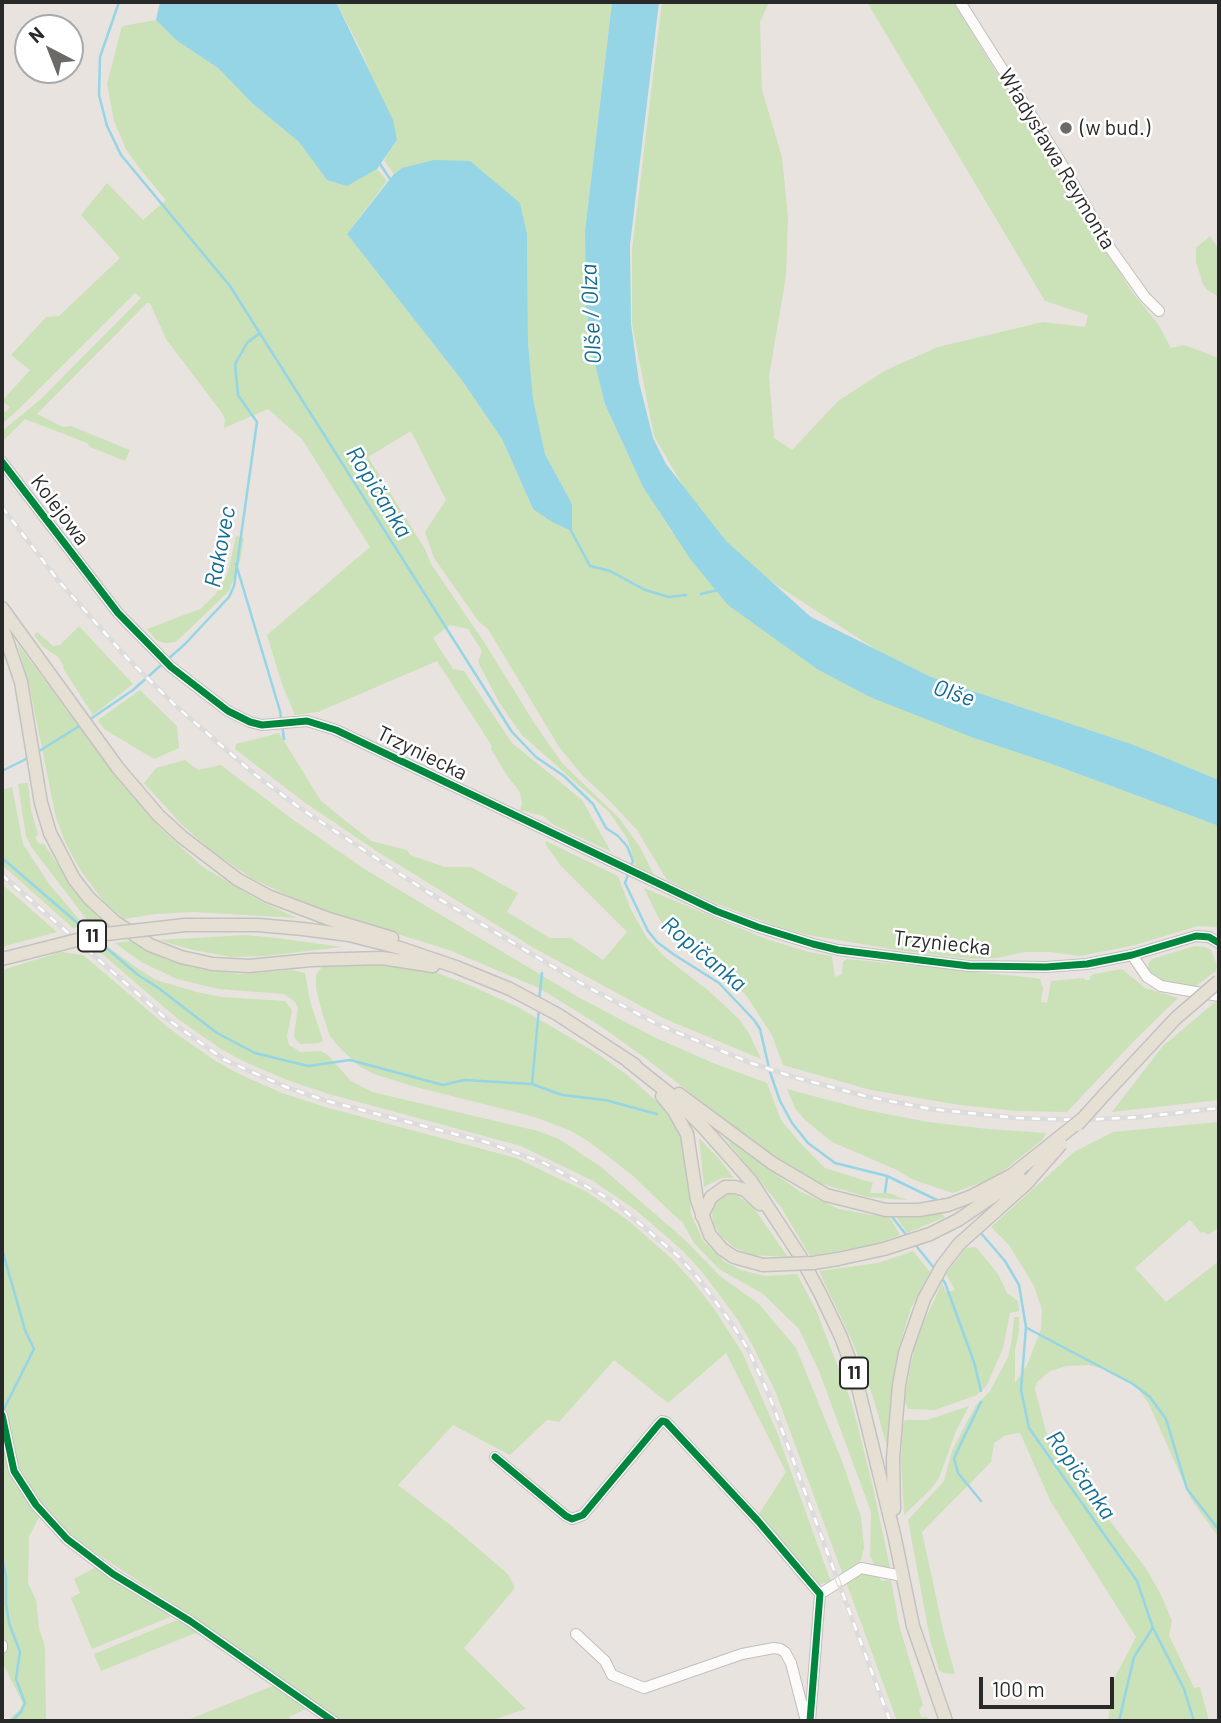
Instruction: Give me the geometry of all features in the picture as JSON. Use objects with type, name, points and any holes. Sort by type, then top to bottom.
[{"type":"main road","points":[[2,608],[118,768],[159,816],[206,858],[268,896],[329,919],[437,953],[456,967]]},
{"type":"main road","points":[[2,626],[21,682],[41,803],[50,834],[67,869],[104,913],[150,945],[196,961],[230,965],[382,958],[456,967]]},
{"type":"main road","name":"11","points":[[2,960],[97,935],[185,925],[258,925],[349,935],[400,948],[456,967],[534,1002],[628,1061],[671,1095],[751,1181],[800,1256],[841,1336],[871,1435],[913,1626],[946,1721]]},
{"type":"main road","points":[[894,1534],[893,1458],[898,1394],[905,1353],[924,1299],[942,1266],[959,1244],[1026,1184],[1081,1120],[1176,1018],[1219,981]]},
{"type":"main road","points":[[628,1061],[674,1091],[772,1163],[826,1195],[887,1210],[919,1210],[947,1205],[972,1196],[1012,1175],[1081,1120]]},
{"type":"main road","points":[[628,1061],[674,1111],[687,1134],[694,1187],[709,1235],[722,1249],[740,1259],[763,1265],[838,1259],[884,1249],[930,1234],[980,1207],[1035,1166],[1081,1120]]},
{"type":"main road","points":[[702,1216],[707,1202],[715,1192],[724,1187],[735,1187],[745,1190],[781,1226]]},
{"type":"street","name":"Władysława Reymonta","points":[[960,2],[1057,156],[1110,248],[1144,297],[1159,311]]},
{"type":"street","name":"Kolejowa","points":[[2,462],[118,613],[171,667],[228,711],[262,726],[276,725]]},
{"type":"street","name":"Trzyniecka","points":[[276,725],[307,722],[336,730],[716,911],[758,928],[838,950],[969,966],[1046,968],[1087,964],[1196,936],[1209,937],[1219,943]]},
{"type":"street","points":[[1132,954],[1147,977],[1161,986],[1219,996]]},
{"type":"street","points":[[2,1417],[15,1471],[51,1524],[67,1539],[113,1574],[190,1621],[333,1721]]},
{"type":"street","points":[[495,1457],[572,1519],[583,1515],[659,1424],[666,1422],[758,1521],[820,1594],[808,1721]]},
{"type":"street","points":[[820,1594],[861,1568],[902,1576]]},
{"type":"street","points":[[576,1634],[605,1661],[612,1675],[644,1688],[742,1654],[780,1649],[791,1663],[808,1721]]},
{"type":"green space","points":[[336,2],[612,2],[585,231],[586,305],[592,352],[605,404],[643,486],[672,532],[974,738],[1219,826],[1219,927],[1198,926],[1135,945],[1080,956],[1025,952],[997,958],[971,959],[808,935],[778,927],[710,901],[667,880],[637,830],[583,776],[559,747],[488,629],[479,622],[434,558],[425,532],[446,500],[411,431],[368,457],[425,549],[431,564],[535,724],[562,763],[619,818],[640,847],[654,875],[636,866],[627,838],[609,812],[522,735],[500,704],[478,662],[482,651],[468,629],[450,625],[433,638],[453,669],[464,671],[512,743],[582,800],[611,852],[554,825],[543,816],[520,810],[520,792],[508,777],[491,749],[492,746],[437,661],[318,712],[295,715],[267,635],[370,547],[302,439],[268,409],[224,428],[225,419],[222,413],[166,339],[150,303],[147,303],[37,414],[63,427],[71,426],[130,450],[125,461],[25,419],[2,442],[2,431],[41,399],[141,298],[135,293],[2,424],[2,410],[6,412],[10,407],[2,401],[30,370],[11,355],[46,317],[59,316],[120,258],[81,215],[107,183],[143,220],[166,200],[126,149],[114,121],[107,84],[122,26],[156,20],[176,40],[218,68],[253,104],[299,142],[327,180],[347,185],[377,169],[387,181],[347,234],[461,379],[502,439],[533,509],[572,504],[545,454],[533,399],[528,343],[527,235],[402,168],[394,174],[384,160],[397,140],[361,50]]},
{"type":"green space","points":[[662,2],[769,2],[760,22],[762,90],[782,157],[788,217],[786,276],[769,376],[774,438],[792,450],[838,401],[886,370],[938,347],[1043,322],[1085,327],[1088,315],[1045,301],[867,2],[953,2],[1132,292],[1158,324],[1171,348],[1184,345],[1219,358],[1219,780],[1134,745],[931,677],[880,652],[718,547],[654,436],[632,324],[632,250]]},
{"type":"green space","points":[[1210,236],[1219,250],[1219,297],[1207,290],[1203,284],[1196,262],[1196,248]]},
{"type":"green space","points":[[236,536],[244,538],[240,561],[229,591],[176,642],[156,640],[147,629],[200,609],[216,594],[228,573]]},
{"type":"green space","points":[[79,626],[133,684],[93,715],[58,657],[42,646],[34,635],[37,632],[53,646],[60,645]]},
{"type":"green space","points":[[17,643],[100,755],[158,826],[203,867],[260,901],[297,918],[194,912],[124,919],[105,903],[81,871],[56,818],[30,689]]},
{"type":"green space","points":[[140,690],[177,726],[179,748],[154,759],[104,729],[98,720]]},
{"type":"green space","points":[[279,733],[321,801],[371,841],[407,850],[410,855],[445,867],[471,867],[518,893],[507,912],[550,938],[571,938],[603,960],[627,932],[561,866],[546,841],[618,876],[631,910],[647,938],[666,958],[709,991],[739,1019],[761,1059],[663,1018],[534,948],[378,852],[304,802],[235,749],[236,744]]},
{"type":"green space","points":[[185,760],[198,770],[221,765],[366,870],[578,997],[654,1037],[767,1083],[781,1120],[825,1168],[873,1183],[870,1193],[889,1193],[907,1200],[868,1197],[817,1184],[784,1165],[602,1027],[539,988],[449,950],[317,909],[253,879],[212,851],[182,825],[144,783],[156,768]]},
{"type":"green space","points":[[28,783],[38,843],[44,844],[74,889],[104,922],[91,925],[32,848],[26,836],[18,784]]},
{"type":"green space","points":[[12,787],[23,844],[50,885],[84,925],[73,928],[2,865],[2,790]]},
{"type":"green space","points":[[2,884],[57,932],[2,947]]},
{"type":"green space","points":[[644,888],[766,939],[832,956],[835,977],[842,974],[843,962],[847,959],[1035,978],[1040,979],[1043,988],[1041,1002],[1047,1003],[1051,981],[1084,978],[1090,980],[1094,974],[1122,969],[1145,988],[1178,998],[1067,1112],[1017,1111],[960,1105],[871,1090],[783,1065],[772,1035],[746,995],[674,938],[659,919]]},
{"type":"green space","points":[[245,935],[342,947],[232,957],[158,940]]},
{"type":"green space","points":[[131,941],[167,960],[204,970],[241,974],[292,970],[305,973],[310,1001],[323,1041],[301,1044],[296,1040],[294,1035],[298,1008],[295,1002],[284,994],[218,989],[177,979],[141,962],[115,943]]},
{"type":"green space","points":[[105,945],[156,980],[222,997],[285,1001],[292,1010],[287,1036],[289,1045],[301,1052],[320,1051],[327,1054],[351,1081],[372,1092],[538,1131],[559,1139],[601,1167],[684,1239],[720,1276],[759,1304],[796,1348],[842,1461],[861,1517],[864,1548],[861,1560],[843,1575],[776,1393],[738,1320],[683,1251],[637,1211],[593,1181],[521,1146],[329,1094],[243,1061],[178,1019],[94,947]]},
{"type":"green space","points":[[1195,946],[1211,950],[1217,965],[1216,971],[1193,988],[1160,981],[1148,970],[1152,959]]},
{"type":"green space","points":[[61,952],[83,955],[170,1029],[237,1073],[282,1093],[325,1107],[516,1158],[587,1192],[629,1221],[673,1260],[693,1282],[742,1352],[776,1430],[831,1582],[818,1584],[759,1514],[786,1472],[726,1353],[668,1403],[614,1360],[559,1422],[547,1420],[510,1455],[453,1425],[398,1485],[508,1574],[515,1588],[464,1648],[526,1709],[489,1721],[341,1721],[211,1629],[80,1545],[30,1504],[39,1517],[29,1537],[28,1583],[36,1600],[39,1628],[45,1647],[46,1721],[8,1721],[23,1703],[2,1662],[2,970]]},
{"type":"green space","points":[[369,963],[415,967],[435,972],[518,1007],[595,1052],[627,1075],[661,1105],[682,1137],[688,1163],[691,1214],[703,1241],[725,1262],[741,1270],[765,1276],[797,1274],[817,1312],[852,1404],[872,1483],[889,1570],[876,1569],[870,1555],[871,1512],[819,1371],[799,1329],[763,1294],[719,1269],[694,1243],[683,1223],[632,1175],[588,1141],[535,1117],[412,1086],[374,1074],[359,1066],[330,1036],[316,988],[316,975],[322,967]]},
{"type":"green space","points":[[1215,1002],[1219,1003],[1219,1100],[1112,1112],[1162,1047]]},
{"type":"green space","points":[[787,1089],[866,1110],[928,1122],[1046,1133],[1042,1140],[1007,1168],[988,1180],[953,1193],[914,1180],[832,1142],[805,1120],[795,1108]]},
{"type":"green space","points":[[1219,1122],[1219,1227],[1208,1235],[1201,1233],[1190,1220],[1135,1268],[1166,1302],[1219,1261],[1219,1538],[1191,1499],[1149,1404],[1137,1387],[1105,1369],[1088,1365],[1067,1366],[1050,1371],[1037,1382],[1035,1389],[1046,1432],[1055,1448],[1147,1570],[1161,1595],[1172,1621],[1169,1635],[1194,1688],[1200,1687],[1209,1721],[1108,1721],[1115,1677],[1136,1637],[1051,1502],[1020,1433],[1006,1435],[994,1443],[991,1462],[922,1532],[955,1674],[943,1673],[939,1670],[930,1639],[908,1520],[944,1481],[952,1451],[959,1437],[976,1405],[990,1391],[1008,1357],[1014,1317],[1019,1317],[1015,1383],[1027,1365],[1041,1329],[1042,1310],[1034,1286],[1009,1245],[991,1227],[1074,1152],[1113,1132]]},
{"type":"green space","points":[[720,1132],[799,1191],[839,1209],[889,1216],[900,1235],[872,1245],[810,1256],[781,1207]]},
{"type":"green space","points":[[699,1138],[734,1178],[722,1178],[704,1187]]},
{"type":"green space","points":[[730,1194],[738,1196],[753,1207],[788,1257],[752,1255],[735,1248],[721,1236],[713,1223],[712,1209],[718,1198]]},
{"type":"green space","points":[[940,1212],[945,1217],[907,1233],[896,1216]]},
{"type":"green space","points":[[976,1247],[998,1274],[1007,1293],[1018,1301],[1019,1311],[1010,1313],[1003,1348],[987,1385],[977,1395],[935,1410],[908,1409],[904,1400],[916,1339],[942,1283],[946,1292],[955,1290],[946,1274],[966,1248]]},
{"type":"green space","points":[[913,1251],[930,1272],[911,1308],[898,1351],[893,1378],[888,1450],[873,1397],[853,1343],[819,1271],[878,1263]]},
{"type":"green space","points":[[969,1406],[956,1431],[939,1478],[904,1515],[901,1459],[905,1420],[927,1420]]},
{"type":"green space","points":[[98,1566],[171,1614],[170,1617],[92,1649],[71,1598],[80,1593],[74,1579]]},
{"type":"green space","points":[[862,1573],[879,1577],[881,1581],[891,1580],[899,1625],[923,1705],[919,1710],[921,1717],[927,1717],[929,1721],[897,1721],[846,1582]]},
{"type":"green space","points":[[180,1621],[198,1632],[101,1671],[94,1654]]},
{"type":"green space","points":[[275,1685],[306,1709],[289,1717],[291,1721],[185,1721]]},
{"type":"water","points":[[160,2],[336,2],[393,120],[397,140],[377,169],[347,186],[327,180],[299,142],[253,104],[218,68],[176,40],[156,20]]},
{"type":"water","points":[[612,2],[659,2],[630,245],[631,324],[639,382],[653,438],[666,464],[726,541],[811,617],[931,677],[1134,745],[1219,780],[1219,826],[974,738],[870,697],[817,669],[728,605],[691,560],[643,487],[605,404],[592,352],[586,305],[585,231]]},
{"type":"water","points":[[434,160],[470,161],[520,203],[527,234],[528,343],[533,399],[545,454],[572,504],[572,531],[533,509],[502,439],[461,379],[347,234],[394,174],[402,168]]},
{"type":"waterway","name":"Ropičanka","points":[[119,2],[100,57],[99,95],[107,126],[121,155],[230,286],[512,732],[536,757],[564,776],[593,804],[606,828],[627,846],[633,861],[631,866]]},
{"type":"waterway","points":[[380,164],[390,179]]},
{"type":"waterway","name":"Rakovec","points":[[89,720],[133,690],[185,644],[229,597],[234,586],[257,422],[238,395],[235,364],[247,343],[260,333]]},
{"type":"waterway","points":[[569,527],[590,566],[610,571],[645,590],[669,597],[686,595]]},
{"type":"waterway","points":[[236,564],[280,711],[284,739]]},
{"type":"waterway","points":[[701,594],[718,590]]},
{"type":"waterway","name":"Rakovec","points":[[36,753],[81,725]]},
{"type":"waterway","name":"Rakovec","points":[[2,771],[30,757]]},
{"type":"waterway","points":[[2,858],[88,932]]},
{"type":"waterway","name":"Ropičanka","points":[[629,872],[625,883],[648,931],[657,942],[719,983],[760,1029],[780,1101],[792,1123],[808,1143],[835,1163],[887,1176],[939,1201]]},
{"type":"waterway","points":[[96,939],[138,975],[217,1033],[255,1053],[308,1066],[350,1060],[443,1085],[464,1080],[532,1084],[562,1095],[605,1100],[657,1114]]},
{"type":"waterway","points":[[539,1001],[542,973]]},
{"type":"waterway","points":[[532,1084],[539,1008]]},
{"type":"waterway","points":[[885,1192],[887,1178]]},
{"type":"waterway","points":[[890,1214],[907,1236]]},
{"type":"waterway","name":"Ropičanka","points":[[980,1232],[1005,1261],[1019,1285],[1026,1327],[1021,1390],[1029,1428],[1137,1581],[1153,1628],[1184,1689],[1194,1721]]},
{"type":"waterway","points":[[914,1243],[934,1268]]},
{"type":"waterway","name":"Rakovec","points":[[2,1249],[25,1330],[34,1349],[3,1411]]},
{"type":"waterway","points":[[940,1276],[974,1362],[981,1391]]},
{"type":"waterway","points":[[1027,1328],[1133,1384],[1150,1397],[1166,1419],[1187,1489],[1219,1530]]},
{"type":"waterway","points":[[981,1402],[954,1458],[958,1473],[981,1501]]},
{"type":"waterway","name":"Rakovec","points":[[2,1559],[6,1576],[9,1623],[20,1652],[16,1679],[25,1703],[12,1721]]},
{"type":"waterway","points":[[1119,1721],[1134,1657],[1152,1629]]},
{"type":"railway","points":[[2,507],[57,579],[127,658],[177,707],[253,773],[300,808],[426,891],[584,985],[659,1025],[751,1063],[797,1078],[869,1097],[931,1109],[1017,1118],[1079,1120],[1141,1117],[1219,1108]]},
{"type":"railway","points":[[2,875],[163,1016],[225,1060],[286,1087],[327,1101],[486,1142],[544,1163],[613,1201],[678,1256],[732,1324],[748,1349],[769,1395],[890,1721]]},
{"type":"cycle path","points":[[2,462],[118,613],[171,667],[228,711],[262,725],[307,721],[336,730],[716,911],[758,927],[838,950],[969,966],[1046,967],[1087,964],[1132,955],[1196,936],[1209,937],[1219,943]]},
{"type":"cycle path","points":[[2,1415],[14,1471],[36,1505],[67,1539],[113,1574],[190,1621],[333,1721]]},
{"type":"cycle path","points":[[495,1457],[572,1519],[583,1515],[659,1424],[666,1422],[758,1521],[820,1594],[810,1721]]},
{"type":"place","name":"(w bud.)","points":[[1066,128]]},
{"type":"water label","name":"Olše / Olza","points":[[591,314]]},
{"type":"water label","name":"Olše","points":[[954,693]]}]
